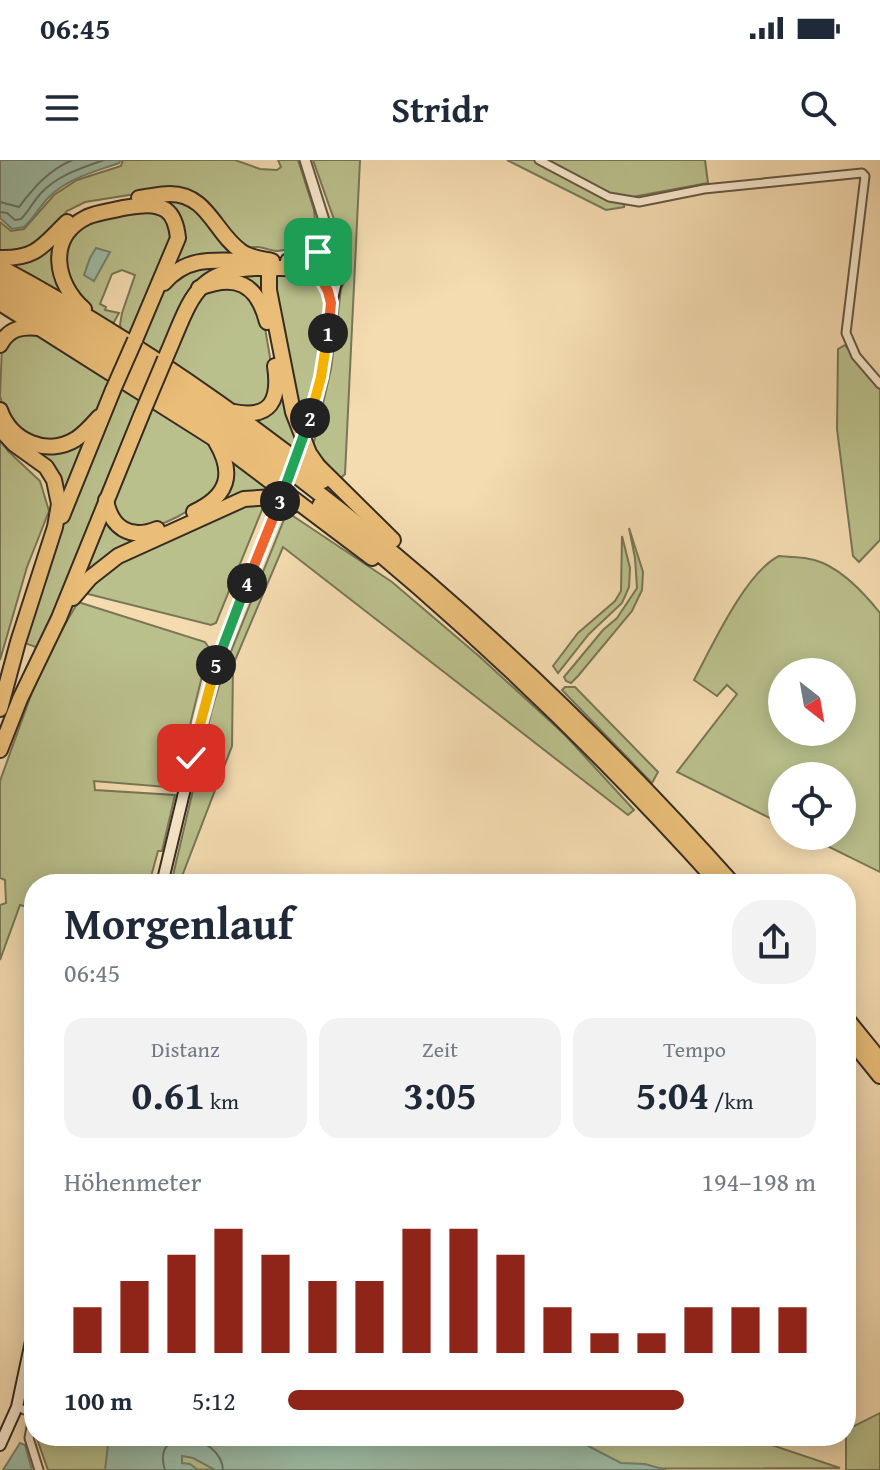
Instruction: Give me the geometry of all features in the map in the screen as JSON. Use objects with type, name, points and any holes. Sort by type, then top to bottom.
[{"type":"highway","points":[[0,258],[17,259],[38,251],[74,216],[87,209],[172,194],[198,203],[241,252],[274,264],[319,274]]},
{"type":"highway","points":[[45,557],[178,238],[176,225],[165,210],[142,205],[99,213],[79,222],[61,244],[60,277],[74,300],[106,328]]},
{"type":"highway","points":[[0,750],[20,699],[59,618],[165,359],[199,288],[222,272],[303,261],[317,254]]},
{"type":"highway","points":[[156,292],[176,270],[197,261],[274,264]]},
{"type":"highway","points":[[274,264],[269,272],[269,290],[298,430],[318,466],[481,621],[494,639]]},
{"type":"highway","points":[[0,267],[106,328],[226,409],[359,508]]},
{"type":"highway","points":[[0,279],[119,351],[247,438],[400,557],[494,639],[611,753],[724,874]]},
{"type":"highway","points":[[199,288],[220,281],[238,282],[256,296],[266,318],[276,376],[275,396],[266,410],[258,413],[250,415],[226,409]]},
{"type":"highway","points":[[0,291],[117,361],[302,491],[448,611],[536,692],[710,874]]},
{"type":"highway","points":[[0,303],[213,438],[427,599],[448,611]]},
{"type":"highway","points":[[0,345],[6,335],[15,329],[43,328]]},
{"type":"highway","points":[[0,410],[18,436],[46,447],[75,439],[105,411]]},
{"type":"highway","points":[[0,429],[14,444],[46,467],[54,480],[59,504],[0,709]]},
{"type":"highway","points":[[106,500],[117,526],[140,534],[203,508],[217,499],[226,481],[225,460],[213,438]]},
{"type":"highway","points":[[59,618],[81,586],[118,556],[244,499],[275,497],[329,526]]},
{"type":"highway","points":[[856,1030],[880,1060]]},
{"type":"highway","points":[[856,1046],[880,1076]]},
{"type":"main road","points":[[164,874],[210,683],[306,430],[324,363],[331,303],[342,264],[337,251],[325,248],[317,254],[313,264],[331,303]]},
{"type":"main road","points":[[319,274],[330,277],[338,273]]},
{"type":"main road","points":[[0,1445],[16,1411],[24,1374]]},
{"type":"street","points":[[305,160],[337,251]]},
{"type":"street","points":[[539,160],[609,197],[639,202],[704,189],[862,173],[865,176],[846,333],[856,356],[880,384]]},
{"type":"street","points":[[317,254],[324,220]]},
{"type":"street","points":[[16,1411],[24,1412]]},
{"type":"street","points":[[32,1446],[39,1470]]},
{"type":"shaded area","points":[[123,160],[235,160],[260,169],[277,170],[281,167],[278,160],[298,160],[314,210],[316,231],[282,251],[245,248],[208,207],[161,190],[85,202],[67,211],[42,240],[28,250],[0,254],[0,222],[11,231],[24,229],[54,195],[77,180],[121,166]]},
{"type":"shaded area","points":[[313,160],[360,160],[345,474],[339,480],[313,446],[331,369],[341,289],[349,272],[350,257]]},
{"type":"shaded area","points":[[507,160],[705,160],[708,183],[626,198],[624,207],[606,210]]},
{"type":"shaded area","points":[[167,197],[191,204],[209,219],[241,257],[193,259],[168,273],[183,242],[180,240],[177,216],[163,205],[131,204]]},
{"type":"shaded area","points":[[107,208],[83,217],[60,238],[54,266],[59,283],[70,301],[2,263],[20,262],[37,256],[77,217],[90,211]]},
{"type":"shaded area","points":[[141,208],[163,213],[175,231],[131,339],[123,334],[120,325],[135,275],[122,270],[112,274],[100,304],[106,307],[105,310],[119,313],[114,322],[107,323],[69,290],[62,252],[84,222]]},
{"type":"shaded area","points":[[243,264],[215,272],[162,359],[137,342],[165,287],[187,268]]},
{"type":"shaded area","points":[[262,270],[298,436],[293,452],[246,419],[257,416],[278,373],[266,311],[258,294],[211,280]]},
{"type":"shaded area","points":[[273,272],[312,275],[323,289],[326,306],[321,351],[300,430]]},
{"type":"shaded area","points":[[213,287],[242,288],[263,316],[274,381],[265,406],[239,410],[168,364],[199,298]]},
{"type":"shaded area","points":[[28,329],[114,378],[95,416],[79,434],[46,445],[7,421],[0,396],[2,346]]},
{"type":"shaded area","points":[[845,345],[880,390],[880,540],[859,562],[853,556],[837,429],[838,349]]},
{"type":"shaded area","points":[[121,383],[143,398],[41,649],[22,642],[53,547]]},
{"type":"shaded area","points":[[151,401],[208,441],[223,463],[219,488],[199,503],[167,522],[131,530],[110,507]]},
{"type":"shaded area","points":[[95,426],[63,508],[61,496],[5,428],[43,449]]},
{"type":"shaded area","points":[[0,440],[40,481],[49,511],[27,567],[0,660]]},
{"type":"shaded area","points":[[224,452],[278,491],[137,543],[75,590],[105,508],[108,517],[153,533],[198,513],[216,500]]},
{"type":"shaded area","points":[[266,500],[216,623],[211,625],[80,592],[101,572],[229,508]]},
{"type":"shaded area","points":[[287,512],[392,582],[480,657],[565,735],[634,810],[628,815],[283,547],[233,665],[232,746],[183,874],[173,874],[224,669]]},
{"type":"shaded area","points":[[629,528],[643,572],[642,590],[632,611],[571,683],[564,677],[617,618],[637,588]]},
{"type":"shaded area","points":[[622,536],[630,568],[629,587],[622,603],[589,634],[558,673],[553,666],[578,633],[615,601],[621,591]]},
{"type":"shaded area","points":[[779,556],[807,558],[839,572],[880,613],[880,872],[835,850],[856,850],[856,762],[768,762],[768,817],[677,772],[737,694],[727,685],[717,696],[694,680],[731,611],[754,577]]},
{"type":"shaded area","points":[[78,602],[205,642],[209,648],[179,788],[94,781],[95,790],[175,795],[162,851],[158,851],[152,874],[24,874],[24,906],[20,905],[0,960],[0,905],[6,903],[5,880],[0,878],[0,781],[35,684]]},
{"type":"shaded area","points":[[575,687],[658,772],[652,783],[562,690]]},
{"type":"shaded area","points":[[880,1413],[880,1470],[846,1470],[846,1446],[856,1446],[856,1425]]},
{"type":"shaded area","points":[[40,1446],[775,1446],[840,1468],[48,1470]]},
{"type":"water","points":[[0,160],[121,160],[64,185],[49,197],[24,227],[12,229],[0,218]]},
{"type":"water","points":[[96,248],[110,252],[94,281],[84,275]]},
{"type":"water","points":[[20,1443],[24,1445],[32,1470],[3,1470]]},
{"type":"water","points":[[108,1446],[588,1446],[621,1463],[645,1464],[666,1470],[215,1470],[193,1458],[182,1456],[182,1463],[198,1470],[105,1470]]},
{"type":"route","points":[[191,758],[224,640],[287,485],[316,397],[331,303],[324,280],[314,268],[313,260],[318,252]]}]
